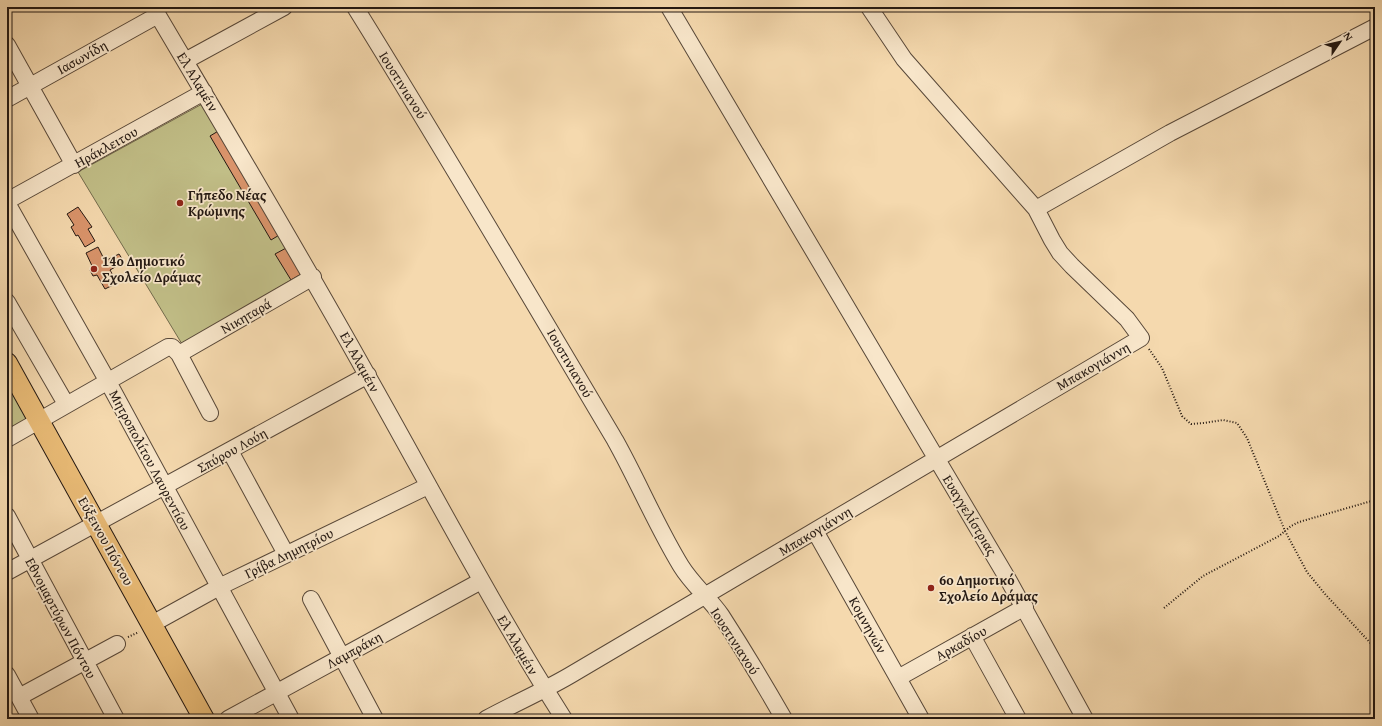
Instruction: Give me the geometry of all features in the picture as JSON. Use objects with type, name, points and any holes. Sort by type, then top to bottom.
[{"type":"main road","name":"Εύξεινου Πόντου","points":[[7,363],[204,719]]},
{"type":"street","points":[[185,61],[284,7]]},
{"type":"street","name":"Ιουστινιανού","points":[[355,7],[408,91],[611,434],[681,566],[690,580],[721,615],[784,719]]},
{"type":"street","name":"Ευαγγελίστριας","points":[[669,7],[1025,607],[1085,719]]},
{"type":"street","points":[[869,7],[904,59],[1036,210],[1060,253],[1127,319],[1141,338]]},
{"type":"street","name":"Ελ Αλαμέιν","points":[[155,11],[313,277],[481,581],[564,719]]},
{"type":"street","name":"Ιασωνίδη","points":[[7,100],[155,11]]},
{"type":"street","points":[[1036,210],[1170,133],[1375,27]]},
{"type":"street","points":[[7,45],[74,165]]},
{"type":"street","name":"Ηράκλειτου","points":[[7,202],[204,92]]},
{"type":"street","name":"Μητροπολίτου Λαυρεντίου","points":[[7,202],[107,380],[291,719]]},
{"type":"street","name":"Νικηταρά","points":[[7,439],[161,350],[174,350],[313,277]]},
{"type":"street","points":[[7,302],[66,404]]},
{"type":"street","name":"Μπακογιάννη","points":[[486,719],[545,689],[705,597],[936,458],[1141,338]]},
{"type":"street","points":[[174,350],[210,413]]},
{"type":"street","name":"Σπύρου Λούη","points":[[7,572],[368,375]]},
{"type":"street","points":[[230,451],[286,554]]},
{"type":"street","name":"Γρίβα Δημητρίου","points":[[152,624],[219,587],[428,486]]},
{"type":"street","name":"Εθνομαρτύρων Πόντου","points":[[7,516],[116,719]]},
{"type":"street","name":"Κομνηνών","points":[[815,531],[921,719]]},
{"type":"street","name":"Λαμπράκη","points":[[228,719],[481,581]]},
{"type":"street","points":[[311,599],[376,719]]},
{"type":"street","name":"Αρκαδίου","points":[[898,678],[1025,607]]},
{"type":"street","points":[[972,636],[1018,719]]},
{"type":"street","points":[[19,697],[117,644]]},
{"type":"street","points":[[7,675],[31,719]]},
{"type":"path","points":[[1141,338],[1162,368],[1182,416],[1191,424],[1223,420],[1237,423],[1247,438],[1285,531],[1307,572],[1325,594],[1375,648]]},
{"type":"path","points":[[1164,608],[1203,576],[1279,536],[1299,522],[1375,500]]},
{"type":"path","points":[[117,644],[152,624]]},
{"type":"shaded area","name":"Γήπεδο Νέας Κρώμνης","points":[[204,103],[303,273],[182,344],[78,172]]},
{"type":"shaded area","points":[[7,383],[30,423],[7,436]]},
{"type":"building","points":[[220,130],[281,234],[271,240],[210,136]]},
{"type":"building","points":[[78,207],[92,227],[88,229],[95,241],[85,247],[71,227],[74,225],[67,214]]},
{"type":"building","points":[[98,247],[105,261],[119,254],[124,262],[110,270],[117,283],[105,289],[97,275],[93,276],[90,270],[93,268],[86,253]]},
{"type":"building","points":[[288,247],[303,273],[291,280],[275,254]]},
{"type":"place","name":"Γήπεδο Νέας Κρώμνης","points":[[180,203]]},
{"type":"place","name":"14ο Δημοτικό Σχολείο Δράμας","points":[[94,269]]},
{"type":"place","name":"6o Δημοτικό Σχολείο Δράμας","points":[[931,588]]}]
